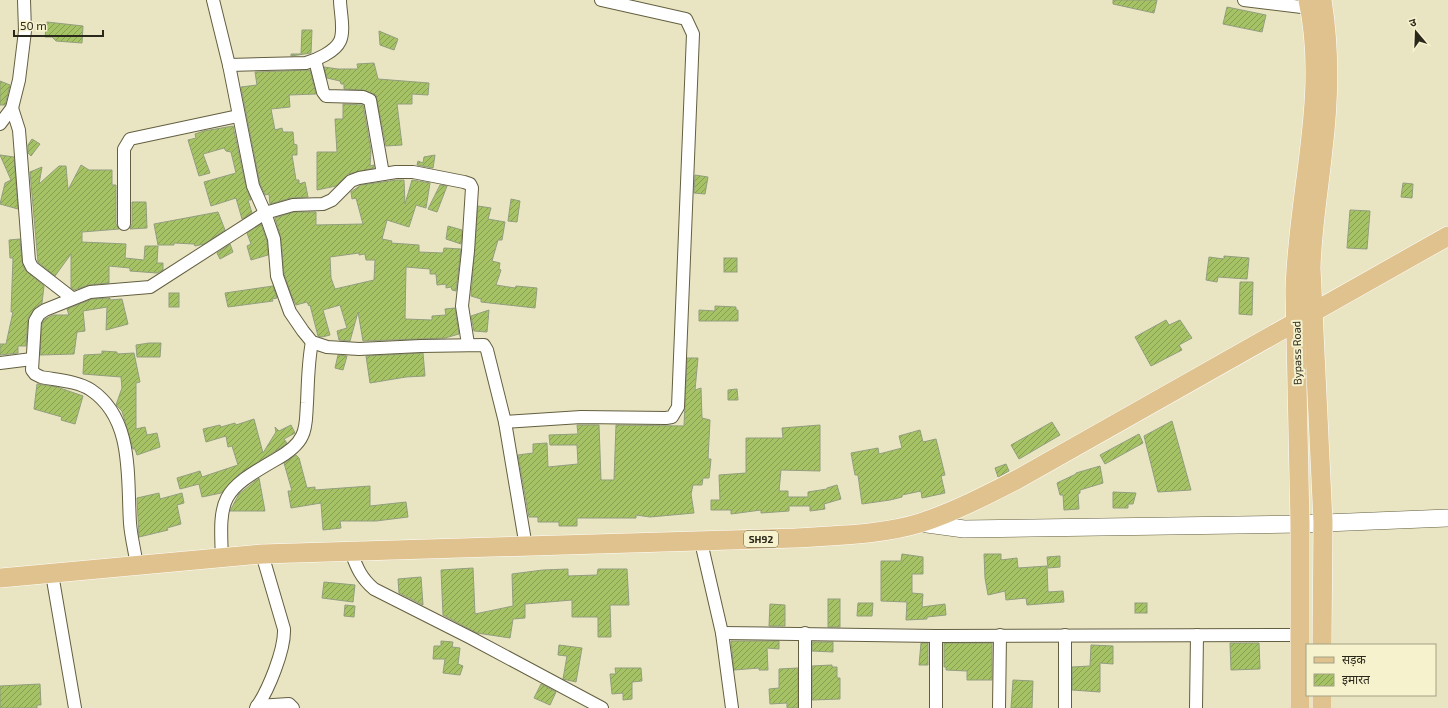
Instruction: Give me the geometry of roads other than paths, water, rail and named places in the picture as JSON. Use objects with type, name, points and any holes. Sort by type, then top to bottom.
[{"type":"main road","name":"Bypass Road","points":[[1313,3],[1327,46],[1327,92],[1324,148],[1311,247],[1311,288],[1323,522],[1322,644]]},
{"type":"main road","name":"Bypass Road","points":[[1300,708],[1300,524],[1296,259],[1312,123],[1314,68],[1313,3]]},
{"type":"main road","name":"SH92","points":[[0,578],[262,554],[701,542],[845,535],[920,523],[978,499],[1018,479],[1448,236]]},
{"type":"main road","points":[[1322,696],[1322,708]]},
{"type":"street","points":[[0,124],[12,108],[19,80],[25,32],[24,0]]},
{"type":"street","points":[[213,0],[229,66],[253,186],[265,213],[274,239],[277,276],[290,312],[302,332],[312,342],[327,347],[359,349],[468,344],[484,345],[487,350],[505,422],[526,547]]},
{"type":"street","points":[[229,66],[306,63],[316,60],[335,47],[340,41],[340,0]]},
{"type":"street","points":[[505,422],[581,417],[666,418],[672,417],[678,407],[693,34],[686,19],[600,0]]},
{"type":"street","points":[[1244,0],[1313,3]]},
{"type":"street","points":[[316,60],[323,92],[326,96],[363,97],[370,100],[383,174]]},
{"type":"street","points":[[12,108],[19,130],[29,261],[32,267],[72,298]]},
{"type":"street","points":[[124,224],[124,149],[130,139],[238,116]]},
{"type":"street","points":[[137,566],[130,525],[127,459],[121,431],[111,411],[101,398],[89,389],[35,374],[32,370],[35,321],[39,314],[72,298],[101,290],[143,289],[150,287],[265,213],[293,205],[323,204],[332,200],[351,181],[396,172],[413,172],[464,182],[470,184],[472,188],[468,251],[462,306],[468,344]]},
{"type":"street","points":[[222,558],[222,511],[226,499],[235,487],[250,474],[282,456],[294,446],[302,436],[305,422],[312,342]]},
{"type":"street","points":[[0,363],[32,358]]},
{"type":"street","points":[[920,523],[964,529],[1300,524],[1448,518]]},
{"type":"street","points":[[701,542],[722,633],[732,708]]},
{"type":"street","points":[[351,552],[363,580],[374,589],[471,638],[602,708]]},
{"type":"street","points":[[262,554],[284,629],[284,640],[282,650],[257,707],[289,704],[293,708]]},
{"type":"street","points":[[52,574],[75,708]]},
{"type":"street","points":[[722,633],[936,636],[1065,634],[1300,635]]},
{"type":"street","points":[[805,708],[806,633]]},
{"type":"street","points":[[1065,634],[1065,708]]},
{"type":"street","points":[[1000,635],[1000,708]]},
{"type":"street","points":[[1196,708],[1197,635]]},
{"type":"street","points":[[936,636],[936,708]]}]
